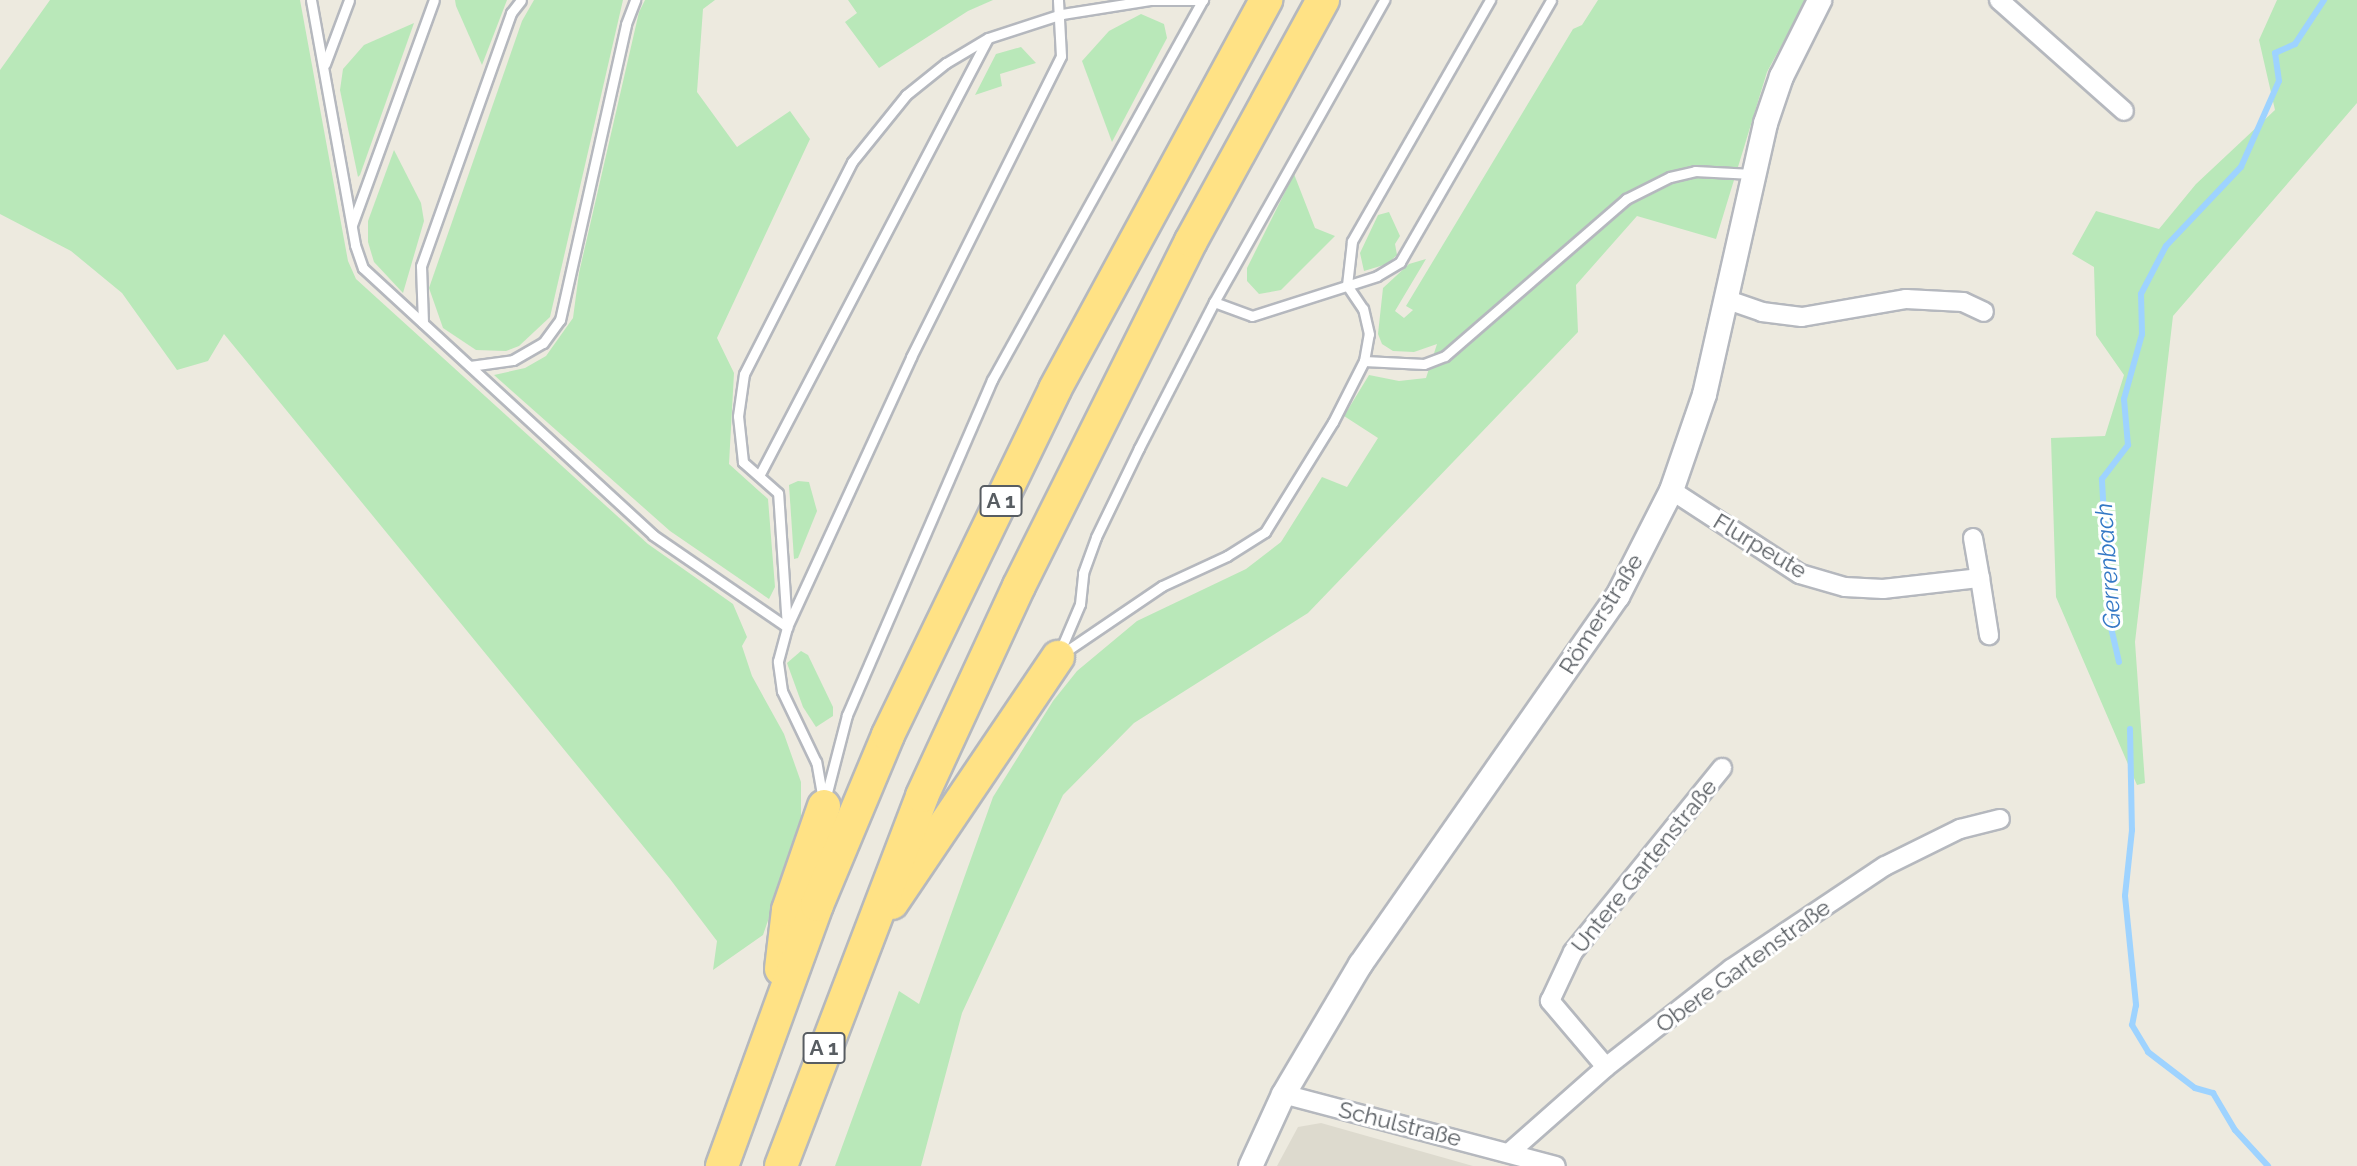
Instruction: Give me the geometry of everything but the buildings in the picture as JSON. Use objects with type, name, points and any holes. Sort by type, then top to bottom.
[{"type":"highway","name":"A 1","points":[[722,1166],[774,1020],[888,735],[1055,389],[1266,0]]},
{"type":"highway","name":"A 1","points":[[781,1166],[922,796],[1102,414],[1264,102],[1323,0]]},
{"type":"highway","points":[[870,932],[920,866],[1058,657]]},
{"type":"highway","points":[[774,1020],[788,910],[824,806]]},
{"type":"street","name":"Römerstraße","points":[[1250,1166],[1283,1094],[1373,944],[1617,596],[1671,490],[1704,394],[1752,174],[1781,76],[1819,0]]},
{"type":"street","points":[[1999,0],[2124,111]]},
{"type":"street","points":[[1725,299],[1762,312],[1801,317],[1906,299],[1951,300],[1984,312]]},
{"type":"street","name":"Flurpeute","points":[[1671,490],[1800,574],[1833,583],[1883,589],[1980,578]]},
{"type":"street","points":[[1973,538],[1989,635]]},
{"type":"street","name":"Untere Gartenstraße","points":[[1606,1067],[1550,1002],[1573,952],[1722,768]]},
{"type":"street","name":"Obere Gartenstraße","points":[[1510,1152],[1606,1067],[1731,969],[1885,866],[1960,829],[2000,819]]},
{"type":"street","name":"Schulstraße","points":[[1283,1094],[1556,1166]]},
{"type":"lane","points":[[311,0],[352,226],[363,268],[653,534],[787,627]]},
{"type":"lane","points":[[325,66],[349,0]]},
{"type":"lane","points":[[352,226],[434,0]]},
{"type":"lane","points":[[423,323],[421,266],[511,13],[521,0]]},
{"type":"lane","points":[[470,366],[513,360],[543,343],[560,320],[626,24],[635,0]]},
{"type":"lane","points":[[824,806],[816,762],[782,691],[778,661],[787,627],[911,357],[1061,56],[1062,14],[1058,0]]},
{"type":"lane","points":[[787,627],[778,493],[760,474],[743,462],[738,416],[744,374],[820,220],[870,134],[906,94],[946,63],[988,38],[1062,14],[1150,0],[1203,0],[992,380],[847,715],[824,806]]},
{"type":"lane","points":[[1058,657],[1080,604],[1083,573],[1096,537],[1214,302],[1384,0]]},
{"type":"lane","points":[[1058,657],[1161,586],[1227,556],[1265,532],[1333,422],[1364,361],[1370,334],[1363,309],[1347,285],[1352,241],[1490,0]]},
{"type":"lane","points":[[1214,302],[1252,316],[1377,276],[1400,262],[1551,0]]},
{"type":"lane","points":[[760,474],[988,38]]},
{"type":"lane","points":[[1364,361],[1424,364],[1445,356],[1626,199],[1670,177],[1695,171],[1752,174]]},
{"type":"shaded area","points":[[1321,1123],[1473,1166],[1277,1166],[1298,1127]]},
{"type":"green space","points":[[50,0],[300,0],[348,261],[356,279],[648,544],[733,604],[747,637],[742,646],[752,676],[784,734],[801,782],[801,825],[763,935],[713,970],[717,941],[670,879],[224,334],[208,361],[177,370],[122,293],[71,251],[0,214],[0,70]]},
{"type":"green space","points":[[455,0],[507,0],[482,65],[456,6]]},
{"type":"green space","points":[[534,0],[623,0],[550,317],[519,346],[506,351],[476,350],[443,328],[429,288],[522,21]]},
{"type":"green space","points":[[645,0],[715,0],[703,9],[697,92],[737,147],[790,111],[810,139],[717,338],[734,373],[729,464],[768,499],[775,587],[769,599],[670,531],[494,375],[525,368],[546,356],[573,318],[579,273],[639,12]]},
{"type":"green space","points":[[848,0],[993,0],[968,11],[879,68],[845,22],[857,13]]},
{"type":"green space","points":[[1598,0],[1806,0],[1767,72],[1716,239],[1637,216],[1576,285],[1578,332],[1308,613],[1134,723],[1063,795],[962,1013],[921,1166],[835,1166],[899,991],[919,1004],[993,797],[1053,701],[1077,671],[1137,621],[1246,569],[1281,542],[1322,477],[1347,487],[1378,438],[1344,416],[1369,375],[1399,381],[1426,378],[1437,344],[1414,352],[1393,351],[1382,344],[1378,334],[1383,288],[1409,264],[1426,259],[1395,311],[1404,318],[1413,310],[1406,306],[1573,29],[1582,25]]},
{"type":"green space","points":[[2277,0],[2357,0],[2357,103],[2173,316],[2135,642],[2145,783],[2137,785],[2056,597],[2051,438],[2105,436],[2124,375],[2096,335],[2094,267],[2072,254],[2096,211],[2159,229],[2196,184],[2275,110],[2259,40]]},
{"type":"green space","points":[[1141,14],[1164,24],[1167,38],[1112,142],[1082,61],[1109,31]]},
{"type":"green space","points":[[414,23],[358,177],[340,90],[343,69],[364,45]]},
{"type":"green space","points":[[1021,47],[1036,63],[1000,74],[1002,86],[975,95],[996,54]]},
{"type":"green space","points":[[394,150],[421,203],[424,221],[403,293],[374,262],[368,242],[368,221]]},
{"type":"green space","points":[[1294,174],[1315,228],[1335,236],[1281,290],[1259,294],[1247,281],[1247,268]]},
{"type":"green space","points":[[1389,212],[1400,236],[1395,244],[1397,255],[1387,264],[1364,271],[1360,253],[1378,215]]},
{"type":"green space","points":[[798,481],[809,482],[817,511],[798,558],[794,559],[789,485]]},
{"type":"green space","points":[[801,651],[808,655],[833,707],[833,716],[816,727],[803,707],[787,663]]},
{"type":"waterway","name":"Gerrenbach","points":[[2119,662],[2110,624],[2102,479],[2128,445],[2124,399],[2142,334],[2141,294],[2166,246],[2241,167],[2279,81],[2275,53],[2295,44],[2324,0]]},
{"type":"waterway","name":"Gerrenbach","points":[[2130,729],[2132,830],[2125,896],[2136,1005],[2132,1025],[2148,1052],[2195,1088],[2213,1093],[2235,1130],[2268,1166]]}]
